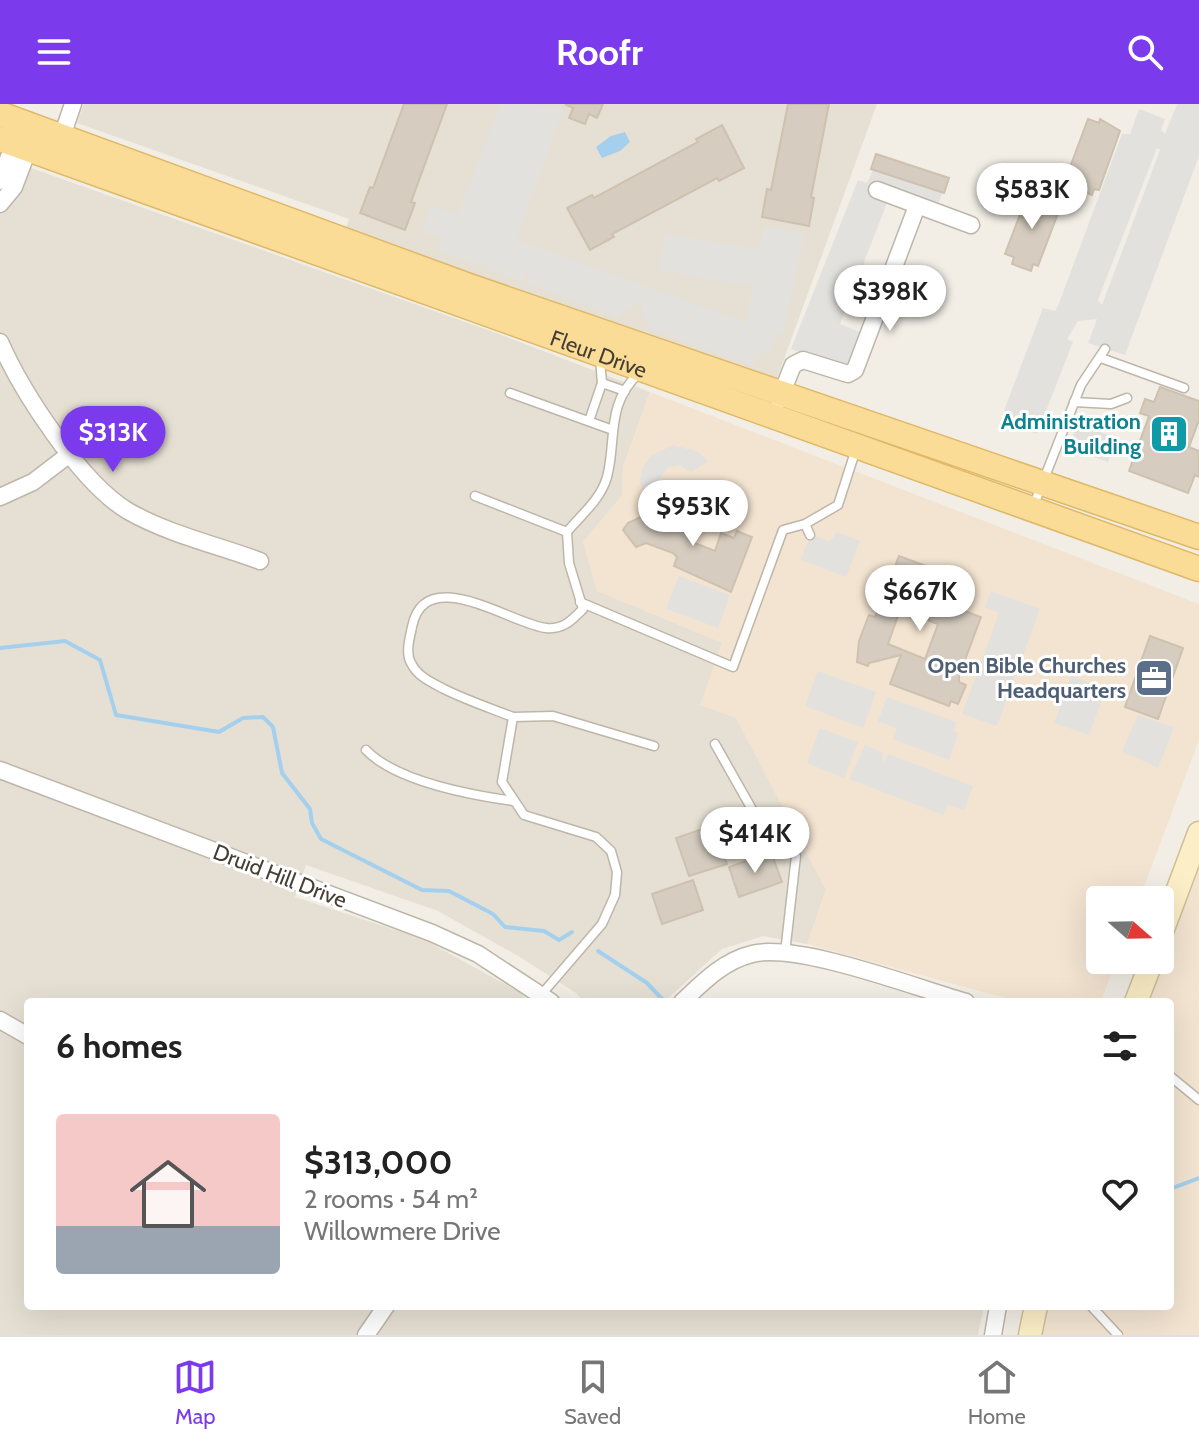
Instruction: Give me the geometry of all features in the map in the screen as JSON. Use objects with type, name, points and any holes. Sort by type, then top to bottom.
[{"type":"main road","name":"Fleur Drive","points":[[17,133],[776,406],[857,447],[1199,569]]},
{"type":"main road","name":"Fleur Drive","points":[[58,148],[642,370],[776,406],[866,424],[1199,537]]},
{"type":"main road","points":[[1174,900],[1199,833]]},
{"type":"main road","points":[[1138,998],[1147,974]]},
{"type":"main road","points":[[1030,1335],[1035,1310]]},
{"type":"street","points":[[58,148],[73,104]]},
{"type":"street","points":[[0,181],[17,133]]},
{"type":"street","points":[[0,204],[14,187],[17,133]]},
{"type":"street","points":[[877,190],[971,225]]},
{"type":"street","points":[[776,406],[793,365],[803,360],[848,374],[855,370],[917,206]]},
{"type":"street","points":[[0,342],[13,370],[101,490],[128,510],[260,561]]},
{"type":"street","points":[[0,497],[33,482],[71,453]]},
{"type":"street","name":"Druid Hill Drive","points":[[0,770],[432,933],[478,954],[546,998]]},
{"type":"street","points":[[687,998],[736,959],[763,952],[785,953],[951,998]]},
{"type":"street","points":[[0,1020],[24,1034]]},
{"type":"street","points":[[366,1335],[383,1310]]},
{"type":"street","points":[[993,1335],[997,1310]]},
{"type":"lane","points":[[1032,509],[1081,385],[1105,349]]},
{"type":"lane","points":[[589,421],[602,383],[599,354]]},
{"type":"lane","points":[[1101,358],[1184,388]]},
{"type":"lane","points":[[642,370],[625,391],[610,429],[606,479],[596,499],[567,532],[569,563],[583,609],[568,625],[547,628],[472,602],[444,597],[432,599],[414,616],[409,661],[424,679],[513,717],[553,716],[654,746]]},
{"type":"lane","points":[[602,383],[625,391]]},
{"type":"lane","points":[[510,393],[610,429]]},
{"type":"lane","points":[[1074,402],[1111,404],[1127,398]]},
{"type":"lane","points":[[580,602],[733,667],[783,530],[805,524],[838,505],[866,424]]},
{"type":"lane","points":[[1064,428],[1074,432]]},
{"type":"lane","points":[[475,496],[567,532]]},
{"type":"lane","points":[[805,524],[810,535]]},
{"type":"lane","points":[[513,717],[502,782],[513,801],[524,815],[596,837],[611,851],[617,872],[615,895],[602,924],[546,998]]},
{"type":"lane","points":[[715,744],[758,820],[786,842],[796,856],[785,953]]},
{"type":"lane","points":[[366,750],[381,766],[478,796],[513,801]]},
{"type":"lane","points":[[1174,1079],[1199,1100]]},
{"type":"lane","points":[[1098,1310],[1118,1335]]},
{"type":"shaded area","points":[[84,104],[877,104],[772,392],[342,240],[349,219],[77,123]]},
{"type":"shaded area","points":[[501,104],[564,107],[516,240],[747,323],[754,276],[750,277],[749,286],[659,269],[665,234],[760,250],[764,227],[804,234],[783,334],[776,333],[772,349],[756,357],[753,366],[646,327],[648,321],[642,313],[642,305],[637,303],[628,311],[621,311],[619,317],[527,283],[529,272],[525,273],[522,281],[501,274],[500,265],[495,272],[484,267],[485,259],[478,265],[437,250],[441,238],[422,231],[431,206],[458,215]]},
{"type":"shaded area","points":[[1177,104],[1199,104],[1199,156],[1125,355],[1088,343],[1097,319],[1078,321],[1067,339],[1073,342],[1037,434],[1000,421],[1043,308],[1055,311],[1058,306],[1122,134],[1130,134],[1139,109],[1165,119],[1161,130],[1165,134]],"holes":[[[1157,148],[1160,150],[1102,305],[1098,300]]]},
{"type":"shaded area","points":[[0,157],[499,334],[650,392],[623,467],[622,496],[583,542],[722,643],[736,717],[826,890],[807,944],[763,936],[722,949],[668,998],[580,998],[520,957],[438,911],[306,865],[295,897],[423,939],[526,998],[24,998],[24,1310],[983,1310],[978,1335],[0,1335]]},
{"type":"shaded area","points":[[873,170],[942,193],[933,218],[887,203],[840,324],[869,336],[856,373],[791,349],[858,180],[867,183]]},
{"type":"shaded area","points":[[650,392],[1199,604],[1199,740],[1144,886],[1086,886],[1086,974],[1111,974],[1102,998],[1005,998],[807,944],[826,890],[736,718],[700,705],[722,643],[597,591],[583,542],[622,496],[623,467]]},
{"type":"shaded area","points":[[1077,424],[1117,438],[1108,462],[1069,448]]},
{"type":"shaded area","points":[[673,445],[699,452],[708,462],[691,472],[679,465],[667,468],[645,502],[640,478],[643,466],[651,456]]},
{"type":"shaded area","points":[[837,532],[860,541],[846,577],[801,560],[810,535],[830,541]]},
{"type":"shaded area","points":[[679,576],[730,595],[718,628],[666,609]]},
{"type":"shaded area","points":[[991,591],[1040,609],[997,726],[962,714],[999,613],[985,607]]},
{"type":"shaded area","points":[[818,671],[876,692],[863,728],[805,706]]},
{"type":"shaded area","points":[[1071,676],[1106,688],[1089,735],[1054,723]]},
{"type":"shaded area","points":[[887,697],[956,722],[954,731],[958,734],[949,760],[893,739],[897,729],[878,721]]},
{"type":"shaded area","points":[[1138,715],[1174,727],[1158,768],[1122,751]]},
{"type":"shaded area","points":[[820,728],[858,742],[844,778],[807,763]]},
{"type":"shaded area","points":[[865,745],[882,752],[883,764],[888,754],[973,786],[964,810],[948,805],[943,815],[849,779]]},
{"type":"shaded area","points":[[1199,853],[1199,1335],[1030,1335],[1035,1310],[1174,1310],[1174,998],[1138,998],[1152,974],[1174,974],[1174,911]]},
{"type":"water","points":[[625,132],[630,142],[620,151],[602,158],[596,147],[611,136]]},
{"type":"building","points":[[404,104],[447,104],[411,202],[415,203],[405,230],[360,213],[370,187],[373,188]]},
{"type":"building","points":[[565,104],[603,104],[597,118],[589,114],[585,124],[569,118],[573,108]]},
{"type":"building","points":[[788,104],[829,104],[811,197],[814,198],[809,226],[762,217],[767,189],[771,190]]},
{"type":"building","points":[[1088,119],[1099,123],[1100,119],[1120,131],[1099,190],[1094,189],[1092,195],[1073,188],[1075,182],[1066,178]]},
{"type":"building","points":[[722,125],[744,168],[719,181],[717,178],[612,234],[614,237],[590,250],[567,208],[592,195],[594,198],[698,142],[696,139]]},
{"type":"building","points":[[876,154],[949,178],[944,193],[871,169]]},
{"type":"building","points":[[1034,191],[1048,196],[1046,202],[1060,208],[1038,266],[1033,264],[1031,271],[1012,264],[1014,257],[1005,254],[1027,196],[1031,197]]},
{"type":"building","name":"Administration Building","points":[[1160,387],[1199,401],[1199,420],[1189,447],[1199,451],[1199,477],[1195,475],[1188,493],[1129,471],[1149,416],[1140,413],[1145,399],[1154,402]]},
{"type":"building","points":[[685,512],[701,517],[692,542],[715,551],[721,533],[734,538],[737,531],[752,537],[731,592],[674,566],[677,557],[673,553],[646,543],[636,547],[623,530],[628,523],[647,514],[680,526]]},
{"type":"building","points":[[899,556],[956,577],[945,604],[981,617],[959,676],[959,682],[966,685],[958,704],[951,701],[949,706],[890,684],[901,655],[869,663],[868,666],[857,662],[859,641],[869,615],[875,617]],"holes":[[[900,610],[938,624],[925,659],[888,644]]]},
{"type":"building","name":"Open Bible Churches Headquarters","points":[[1150,636],[1183,648],[1158,719],[1125,707]]},
{"type":"building","points":[[714,825],[727,864],[689,876],[676,838]]},
{"type":"building","points":[[771,852],[782,882],[739,897],[729,867]]},
{"type":"building","points":[[693,880],[703,910],[662,924],[652,894]]},
{"type":"waterway","points":[[0,648],[65,641],[100,660],[116,715],[219,732],[243,718],[263,717],[273,727],[282,773],[310,809],[312,823],[321,839],[422,890],[449,891],[493,914],[505,927],[544,931],[559,940],[572,932]]},
{"type":"waterway","points":[[598,951],[647,983],[661,998]]},
{"type":"waterway","points":[[1174,1187],[1199,1178]]},
{"type":"place","name":"Administration Building","points":[[1169,434]]},
{"type":"place","name":"Open Bible Churches Headquarters","points":[[1154,678]]}]
